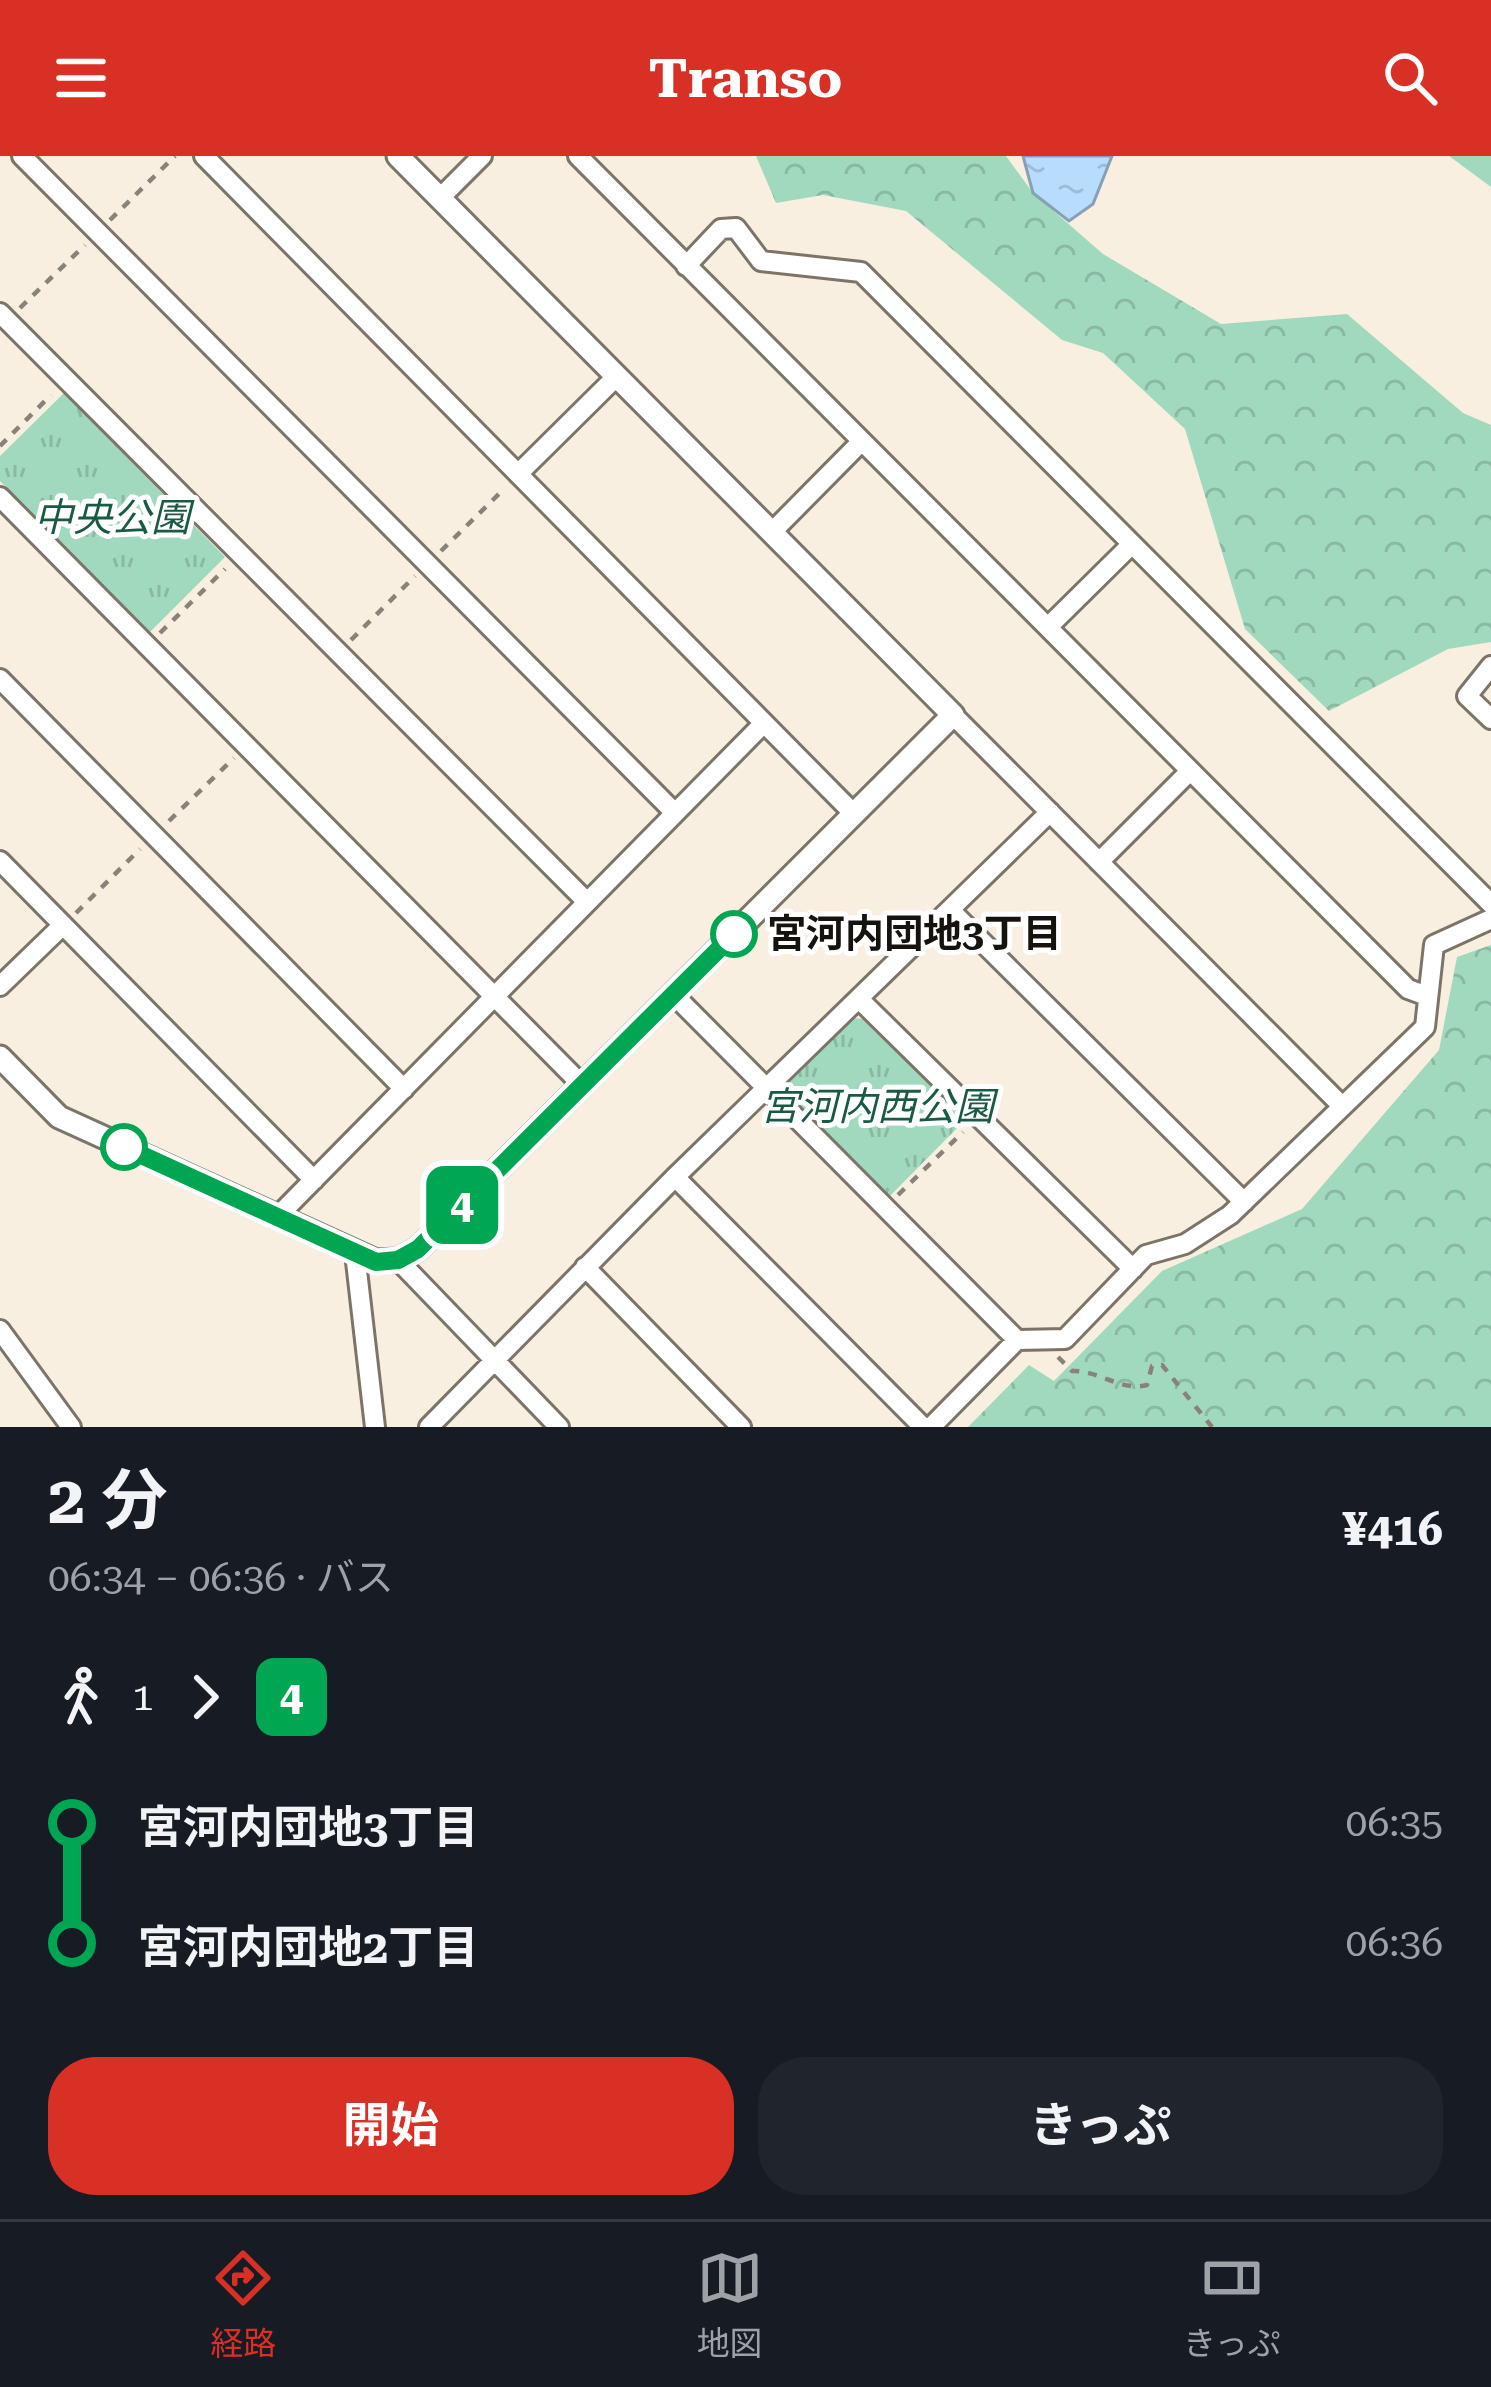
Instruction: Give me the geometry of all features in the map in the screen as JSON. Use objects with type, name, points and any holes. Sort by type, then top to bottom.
[{"type":"street","points":[[22,156],[675,813]]},
{"type":"street","points":[[204,156],[854,814]]},
{"type":"street","points":[[398,156],[1342,1106]]},
{"type":"street","points":[[440,198],[482,156]]},
{"type":"street","points":[[578,156],[1408,989],[1427,996]]},
{"type":"street","points":[[686,266],[721,229],[736,228],[761,262],[861,272],[1491,904]]},
{"type":"street","points":[[0,313],[587,902]]},
{"type":"street","points":[[518,474],[616,376]]},
{"type":"street","points":[[772,532],[860,443]]},
{"type":"street","points":[[0,497],[582,1085]]},
{"type":"street","points":[[1048,626],[1132,544]]},
{"type":"street","points":[[1491,666],[1467,696],[1491,719]]},
{"type":"street","points":[[0,680],[404,1089]]},
{"type":"street","points":[[0,1057],[59,1117],[376,1262],[398,1260],[418,1249],[953,715]]},
{"type":"street","points":[[277,1217],[764,723]]},
{"type":"street","points":[[1100,862],[1190,771]]},
{"type":"street","points":[[429,1427],[676,1177],[1050,812]]},
{"type":"street","points":[[0,861],[314,1180]]},
{"type":"street","points":[[950,910],[1244,1202]]},
{"type":"street","points":[[676,1177],[927,1427],[1017,1340],[1065,1339],[1147,1255],[1185,1244],[1244,1202],[1425,1028],[1434,945],[1491,919]]},
{"type":"street","points":[[0,986],[63,925]]},
{"type":"street","points":[[673,994],[1017,1340]]},
{"type":"street","points":[[859,999],[1133,1269]]},
{"type":"street","points":[[356,1252],[375,1427]]},
{"type":"street","points":[[398,1260],[559,1427]]},
{"type":"street","points":[[585,1268],[742,1427]]},
{"type":"street","points":[[0,1330],[71,1427]]},
{"type":"path","points":[[0,446],[67,380]]},
{"type":"path","points":[[148,646],[240,554]]},
{"type":"path","points":[[165,825],[246,746]]},
{"type":"path","points":[[63,925],[146,843]]},
{"type":"path","points":[[886,1208],[978,1117]]},
{"type":"path","points":[[1042,1339],[1072,1371],[1092,1371],[1136,1388],[1147,1385],[1152,1366],[1162,1365],[1212,1427]]},
{"type":"green space","points":[[756,156],[1006,156],[1033,193],[1103,254],[1221,324],[1347,314],[1463,413],[1491,425],[1491,642],[1448,649],[1329,711],[1245,629],[1185,429],[1103,353],[1062,340],[906,211],[823,195],[776,203]]},
{"type":"green space","points":[[1449,156],[1491,156],[1491,187]]},
{"type":"green space","name":"中央公園","points":[[64,393],[225,557],[150,632],[0,481],[0,456]]},
{"type":"green space","points":[[1491,945],[1491,1427],[968,1427],[1029,1365],[1054,1381],[1162,1271],[1302,1209],[1439,1050],[1457,957]]},
{"type":"green space","name":"宮河内西公園","points":[[852,1018],[868,1019],[965,1120],[890,1196],[788,1094],[789,1077]]},
{"type":"water","points":[[1023,156],[1112,156],[1093,204],[1069,221],[1033,193]]},
{"type":"bus line","name":"4","points":[[124,1147],[376,1262],[398,1260],[418,1249],[734,934]]},
{"type":"place","name":"宮河内団地3丁目","points":[[734,934]]}]
